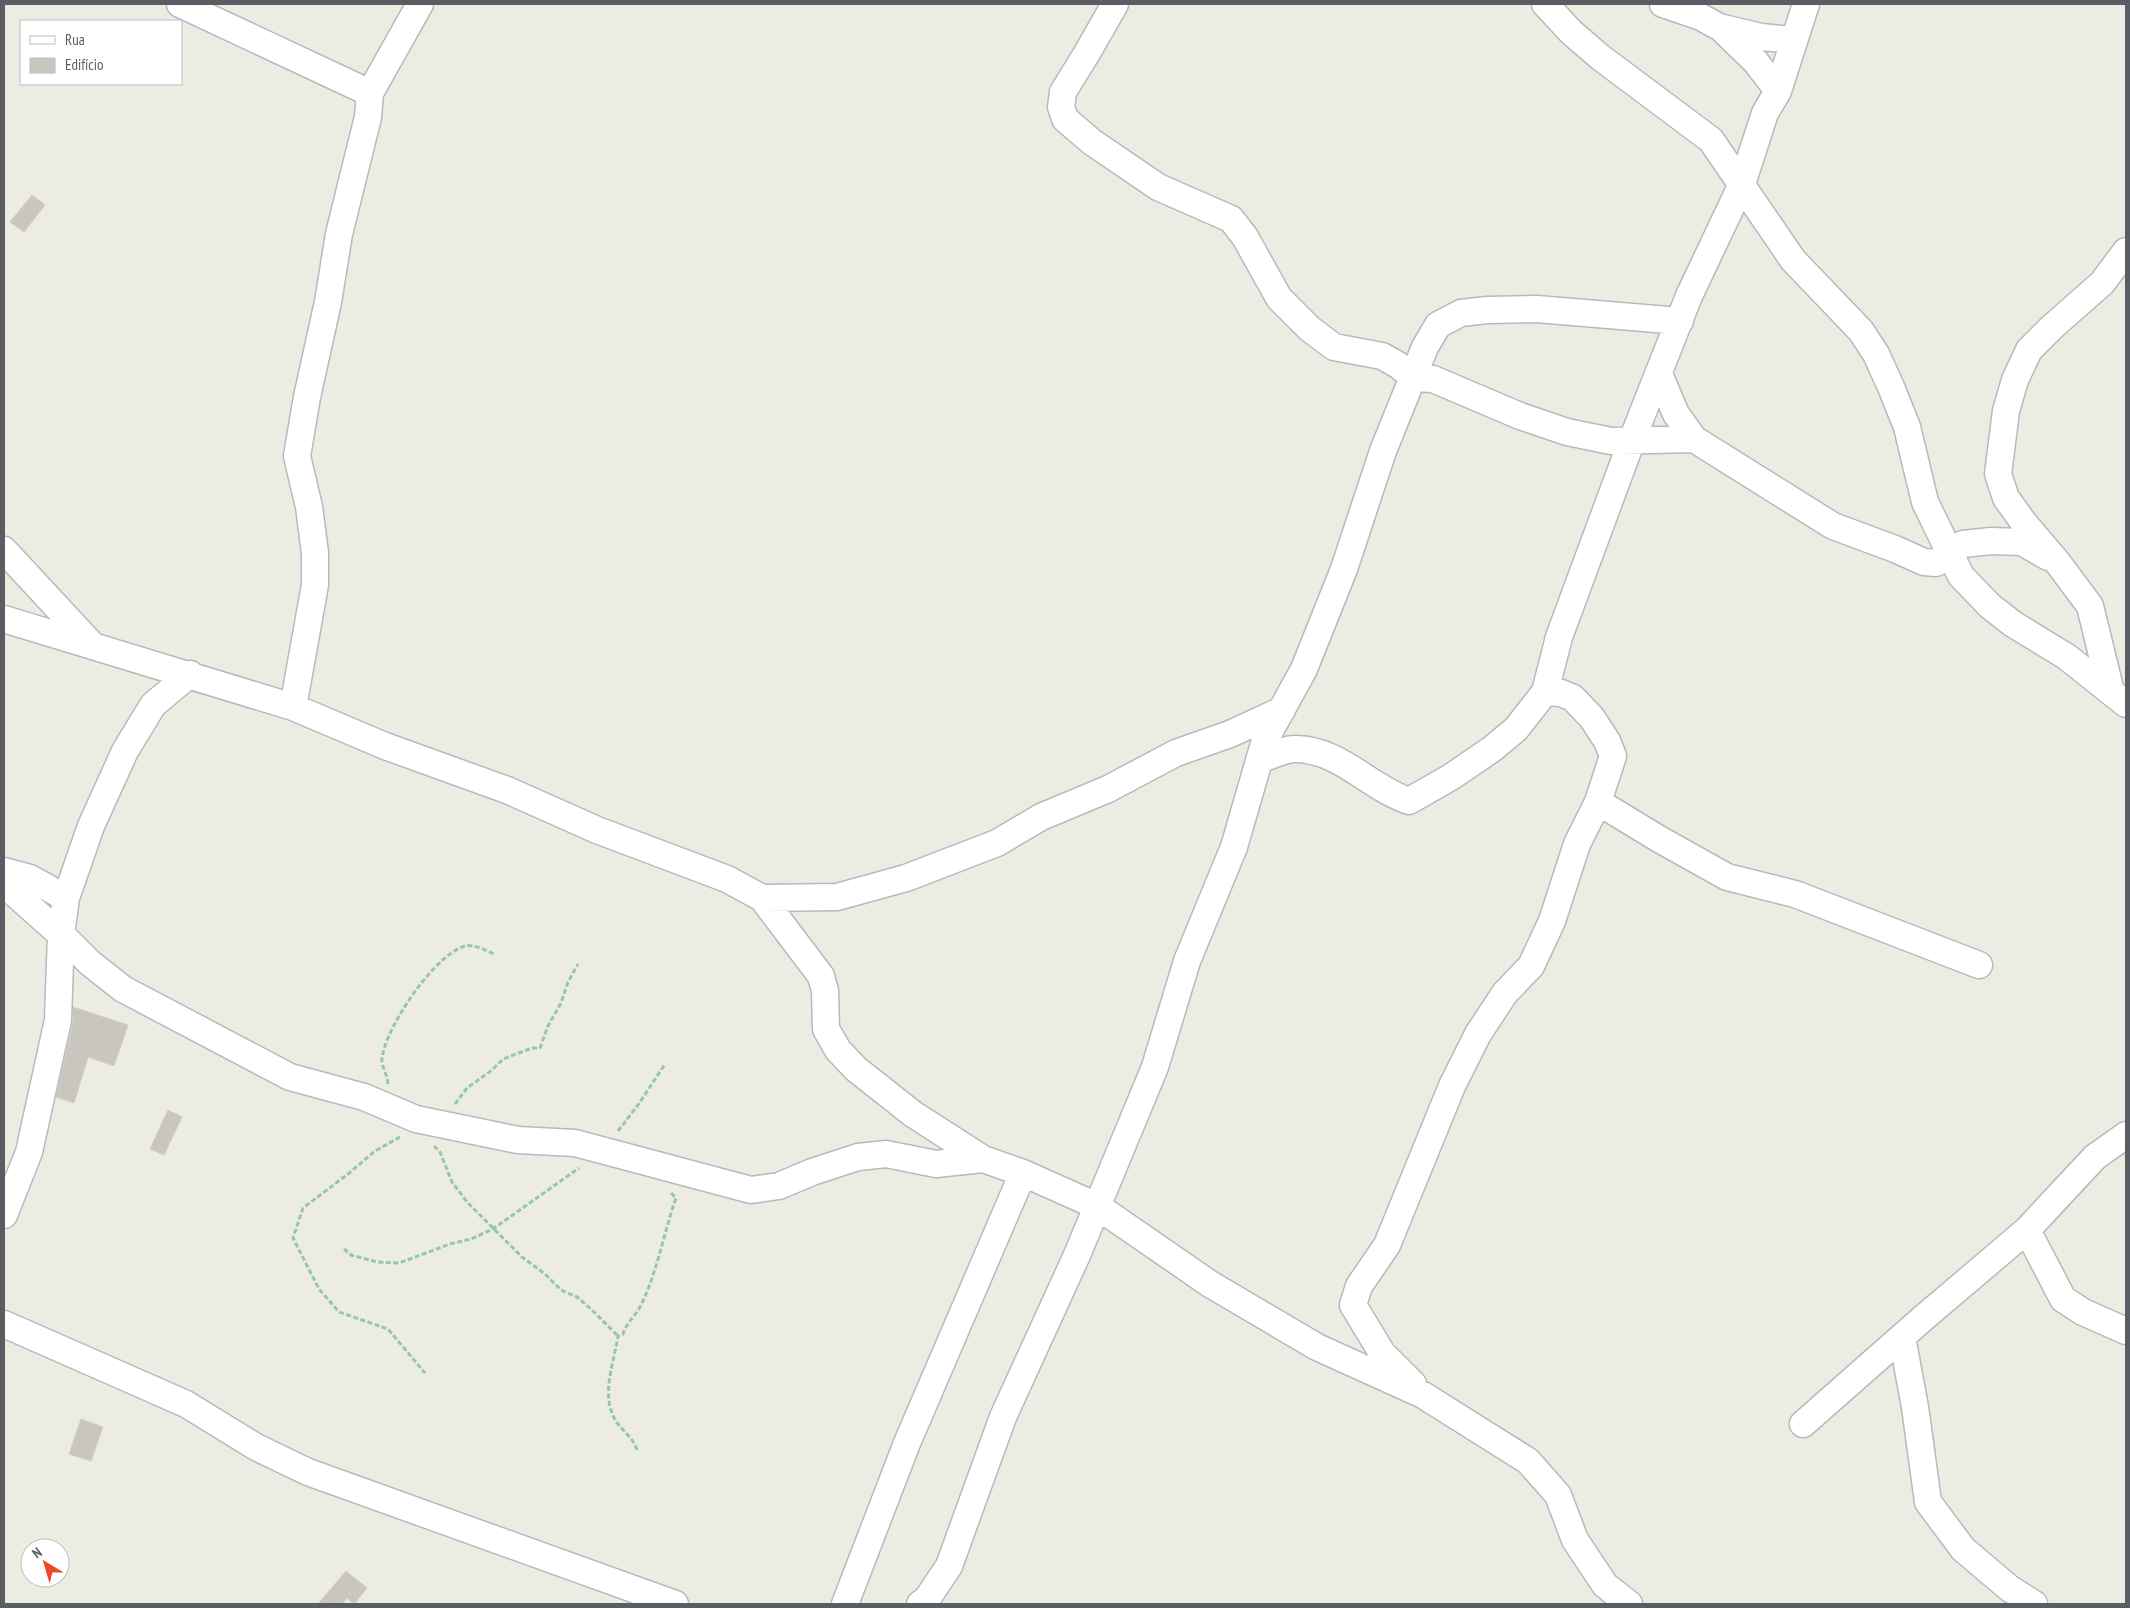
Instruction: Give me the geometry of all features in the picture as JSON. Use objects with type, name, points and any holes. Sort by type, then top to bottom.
[{"type":"street","points":[[180,4],[370,93]]},
{"type":"street","points":[[293,707],[315,585],[315,553],[309,507],[297,456],[306,397],[328,302],[340,234],[368,117],[370,93],[420,4]]},
{"type":"street","points":[[1115,4],[1063,92],[1061,107],[1065,119],[1092,142],[1158,187],[1231,219],[1245,238],[1279,298],[1310,329],[1334,347],[1382,356],[1414,378],[1433,379],[1520,416],[1567,432],[1611,440],[1694,438]]},
{"type":"street","points":[[1545,4],[1571,32],[1600,57],[1711,140],[1793,260],[1860,331],[1876,354],[1907,427],[1926,502],[1948,553],[1961,576],[1990,606],[2013,624],[2067,657],[2119,698]]},
{"type":"street","points":[[1664,4],[1701,17],[1719,27],[1756,62],[1778,91]]},
{"type":"street","points":[[1260,760],[1296,748],[1331,756],[1392,796],[1409,801],[1451,777],[1492,749],[1516,729],[1545,692],[1558,637],[1632,440],[1710,248],[1742,184],[1765,113],[1778,91],[1806,4]]},
{"type":"street","points":[[1719,27],[1761,37],[1794,40]]},
{"type":"street","points":[[2119,698],[2090,606],[2058,562],[2024,523],[2006,498],[1998,474],[2006,411],[2015,380],[2029,350],[2102,283],[2126,251]]},
{"type":"street","points":[[920,1604],[927,1599],[949,1566],[1003,1417],[1097,1206],[1155,1068],[1187,961],[1234,847],[1265,740],[1304,669],[1344,569],[1383,451],[1425,348],[1438,325],[1460,313],[1537,310],[1680,321]]},
{"type":"street","points":[[1659,374],[1676,414],[1694,438],[1833,526],[1896,549],[1924,562],[1936,562],[1963,544],[1991,541],[2022,542],[2058,562]]},
{"type":"street","points":[[4,550],[94,647]]},
{"type":"street","points":[[4,619],[190,674],[293,707],[385,746],[507,790],[598,830],[727,879],[762,898],[821,976],[825,991],[826,1029],[838,1050],[856,1069],[913,1114],[983,1159],[1023,1173],[1097,1206],[1210,1284],[1317,1347],[1423,1394],[1528,1461],[1558,1494],[1575,1540],[1605,1585],[1630,1604]]},
{"type":"street","points":[[4,1215],[29,1152],[58,1020],[61,934],[66,898],[91,826],[124,752],[153,705],[190,674]]},
{"type":"street","points":[[1423,1394],[1382,1352],[1353,1305],[1359,1286],[1387,1245],[1452,1086],[1478,1034],[1505,993],[1531,966],[1552,921],[1577,844],[1598,802],[1613,756],[1607,741],[1592,718],[1573,698],[1560,693],[1545,692]]},
{"type":"street","points":[[762,898],[837,897],[915,874],[997,843],[1041,817],[1108,789],[1176,753],[1230,734],[1282,710]]},
{"type":"street","points":[[1598,802],[1659,839],[1727,876],[1795,894],[1979,965]]},
{"type":"street","points":[[4,872],[30,878],[66,898]]},
{"type":"street","points":[[4,884],[61,934],[90,963],[123,989],[290,1077],[364,1097],[416,1119],[518,1140],[575,1144],[751,1190],[779,1186],[812,1172],[858,1157],[886,1154],[936,1164],[983,1159]]},
{"type":"street","points":[[1803,1424],[2027,1230],[2095,1157],[2126,1136]]},
{"type":"street","points":[[845,1604],[907,1443],[1023,1173]]},
{"type":"street","points":[[2027,1230],[2063,1300],[2083,1312],[2126,1331]]},
{"type":"street","points":[[4,1324],[186,1404],[256,1447],[308,1472],[675,1604]]},
{"type":"street","points":[[1902,1337],[1915,1407],[1928,1502],[1963,1549],[2009,1588],[2034,1604]]},
{"type":"path","points":[[425,1373],[388,1329],[339,1312],[319,1289],[294,1238],[303,1208],[375,1151],[429,1122],[441,1119],[449,1112],[467,1088],[492,1070],[503,1059],[532,1048],[540,1048],[548,1026],[561,1003],[568,982],[578,964]]},
{"type":"path","points":[[344,1249],[351,1255],[377,1262],[399,1263],[450,1244],[470,1239],[493,1228],[601,1150],[638,1105],[665,1064]]},
{"type":"path","points":[[636,1450],[635,1442],[616,1421],[609,1403],[608,1383],[618,1336],[624,1334],[628,1322],[641,1306],[676,1198],[664,1186]]},
{"type":"building","points":[[32,195],[45,205],[24,232],[10,222]]},
{"type":"building","points":[[73,1007],[128,1025],[114,1066],[88,1057],[74,1103],[56,1097],[73,1023]]},
{"type":"building","points":[[168,1110],[182,1117],[164,1155],[150,1149]]},
{"type":"building","points":[[81,1419],[103,1427],[91,1461],[69,1454]]},
{"type":"building","points":[[346,1571],[367,1588],[354,1604],[347,1598],[342,1604],[318,1604]]}]
